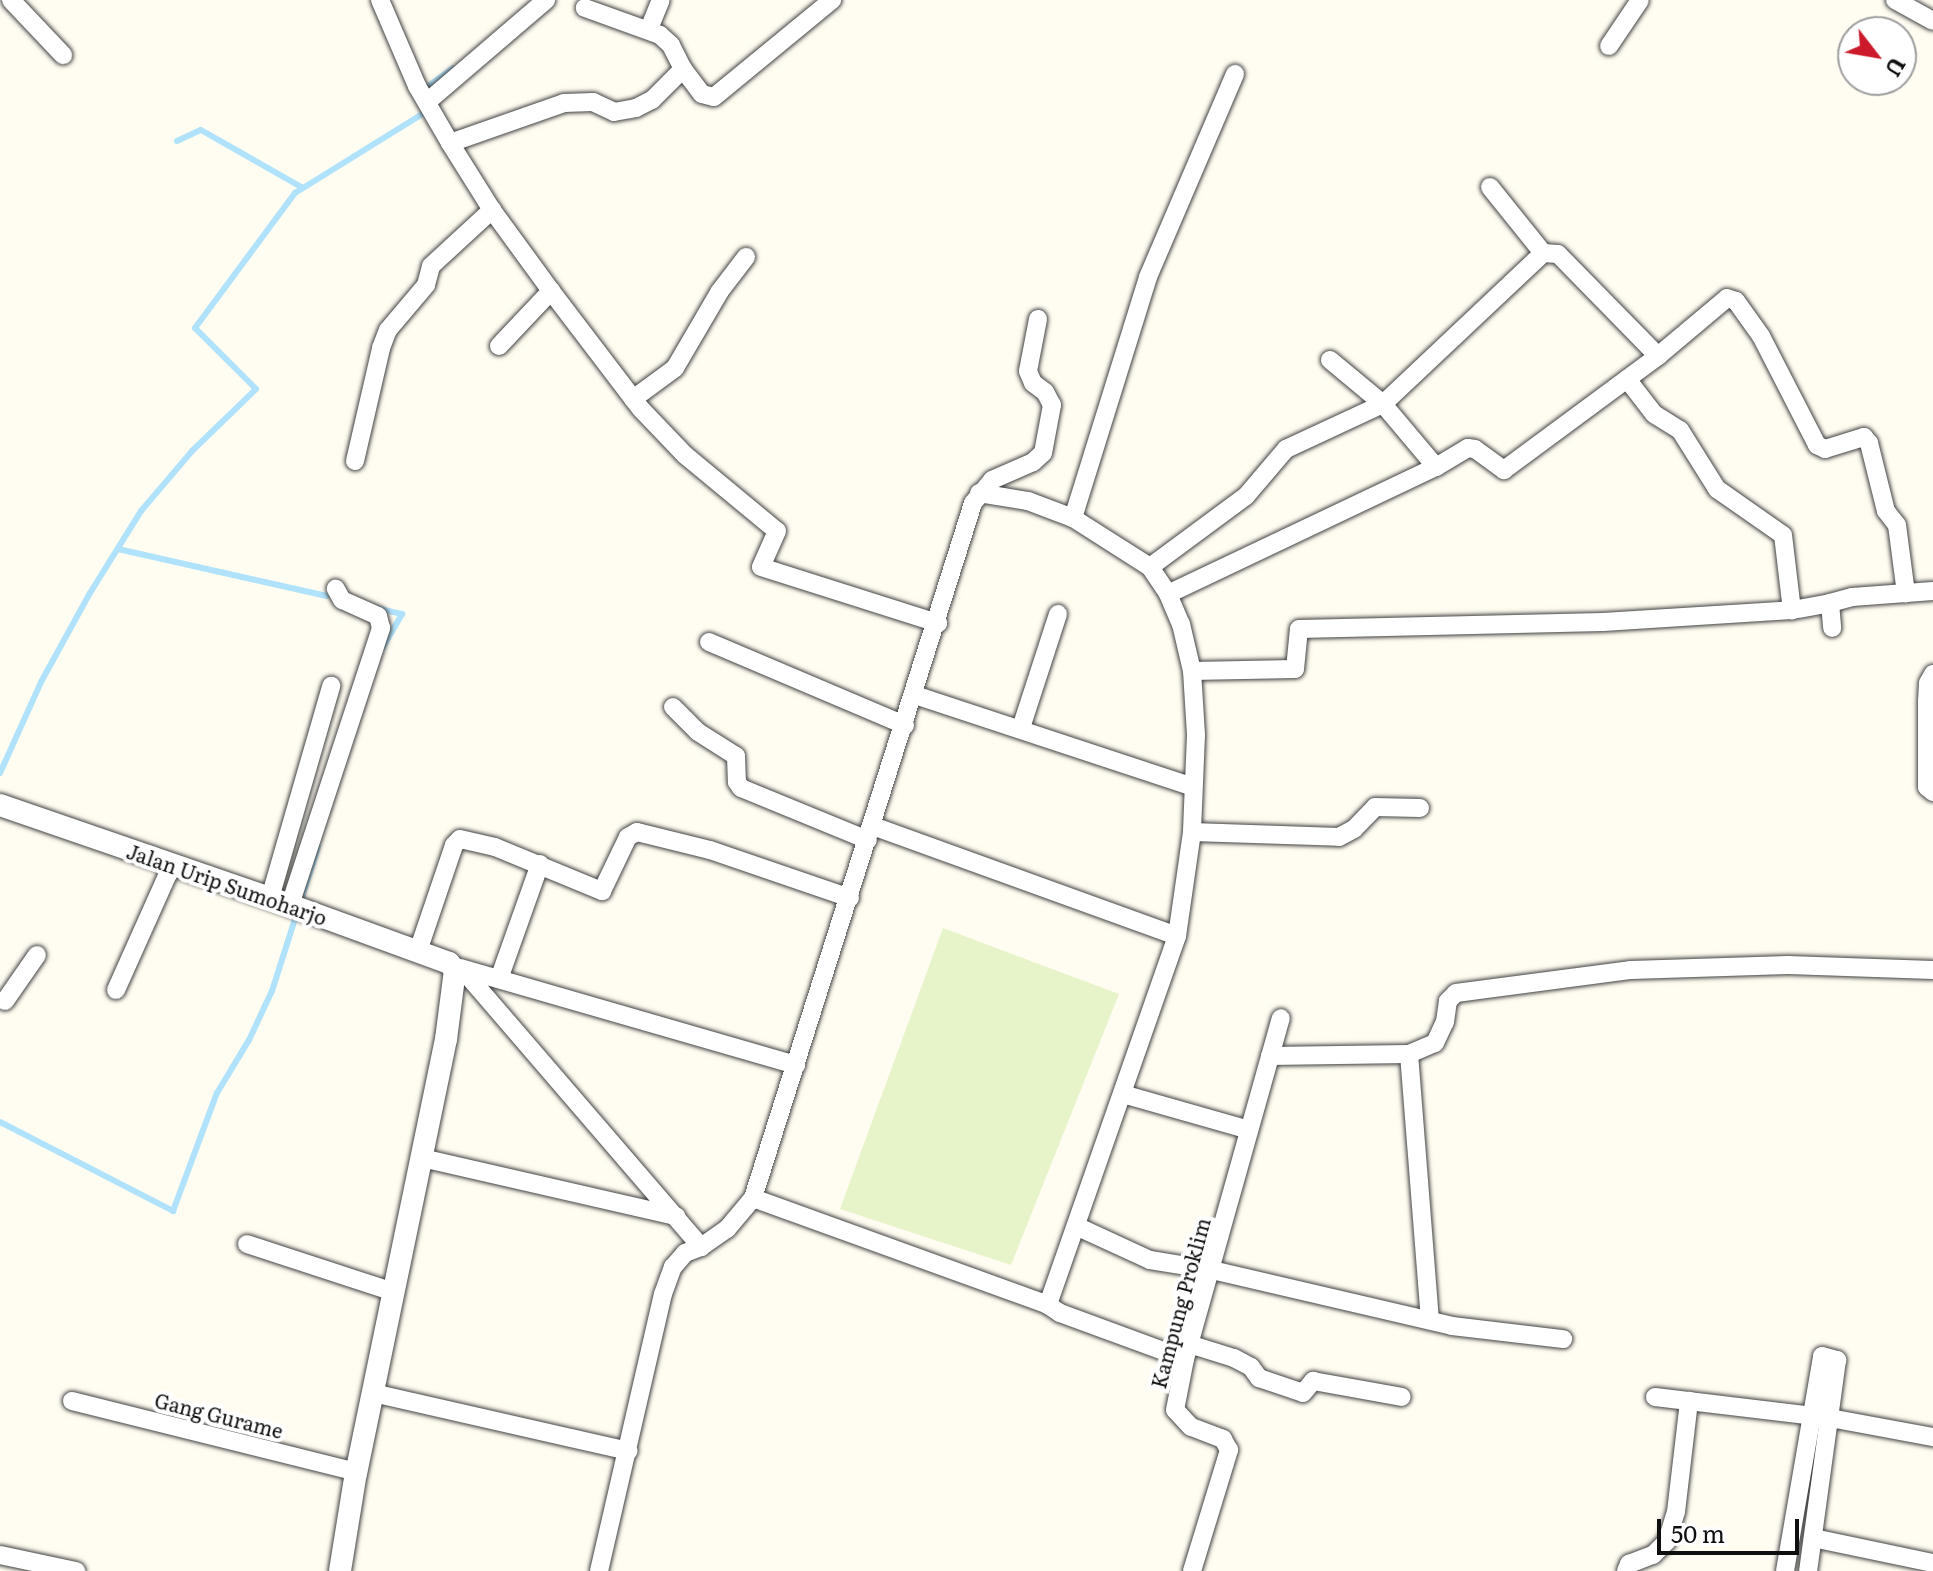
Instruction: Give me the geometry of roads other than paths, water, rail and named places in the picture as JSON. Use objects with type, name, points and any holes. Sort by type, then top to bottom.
[{"type":"street","points":[[11,0],[63,55]]},
{"type":"street","points":[[380,0],[423,96],[450,143],[492,210],[551,291],[633,399],[685,455],[775,529],[777,534],[761,564],[764,569],[938,623]]},
{"type":"street","points":[[423,96],[546,0]]},
{"type":"street","points":[[649,29],[661,0]]},
{"type":"street","points":[[585,8],[649,29],[671,45],[683,69],[702,94],[714,97],[832,0]]},
{"type":"street","points":[[1609,46],[1640,0]]},
{"type":"street","points":[[1895,0],[1933,21]]},
{"type":"street","points":[[450,143],[564,103],[593,102],[614,112],[636,108],[652,100],[683,69]]},
{"type":"street","points":[[1073,518],[1148,277],[1235,74]]},
{"type":"street","points":[[1490,187],[1543,253]]},
{"type":"street","points":[[355,461],[388,330],[426,285],[431,266],[492,210]]},
{"type":"street","points":[[1150,567],[1246,496],[1286,449],[1383,404],[1543,253],[1558,254],[1658,356]]},
{"type":"street","points":[[633,399],[675,368],[720,291],[746,257]]},
{"type":"street","points":[[499,346],[551,291]]},
{"type":"street","points":[[1168,594],[1470,448],[1504,470],[1658,356],[1727,298],[1736,301],[1761,336],[1817,445],[1825,449],[1864,437],[1869,443],[1886,511],[1897,525],[1906,593]]},
{"type":"street","points":[[599,1571],[663,1294],[673,1267],[685,1253],[701,1247],[727,1229],[753,1198],[979,493],[992,480],[1033,462],[1043,453],[1052,405],[1045,392],[1033,383],[1028,371],[1038,319]]},
{"type":"street","points":[[1330,360],[1383,404],[1436,467]]},
{"type":"street","points":[[1627,379],[1654,414],[1680,430],[1717,489],[1783,535],[1792,610]]},
{"type":"street","points":[[979,493],[1028,501],[1073,518],[1150,567],[1168,594],[1181,624],[1192,671],[1196,735],[1192,832],[1177,936],[1048,1305]]},
{"type":"street","points":[[291,906],[381,628],[378,616],[342,600],[336,589]]},
{"type":"street","points":[[1192,671],[1291,671],[1296,666],[1299,629],[1603,622],[1792,610],[1852,597],[1933,591]]},
{"type":"street","points":[[1830,603],[1832,628]]},
{"type":"street","points":[[1021,728],[1058,614]]},
{"type":"street","points":[[709,642],[905,725]]},
{"type":"street","points":[[1933,674],[1927,701],[1927,787],[1933,792]]},
{"type":"street","points":[[291,906],[331,686]]},
{"type":"street","points":[[915,695],[1193,787]]},
{"type":"street","points":[[673,707],[698,732],[736,756],[737,782],[741,788],[1177,936]]},
{"type":"street","name":"Jalan Urip Sumoharjo","points":[[2,806],[418,951],[458,968]]},
{"type":"street","points":[[1192,832],[1339,837],[1354,829],[1375,807],[1420,808]]},
{"type":"street","points":[[418,951],[457,841],[483,843],[604,891],[628,837],[637,832],[710,850],[850,898]]},
{"type":"street","points":[[499,979],[540,864]]},
{"type":"street","points":[[116,990],[172,865]]},
{"type":"street","points":[[2,1004],[37,955]]},
{"type":"street","points":[[1270,1056],[1409,1054],[1435,1043],[1445,1022],[1448,1001],[1456,993],[1631,970],[1788,965],[1933,970]]},
{"type":"street","points":[[458,968],[796,1065]]},
{"type":"street","points":[[340,1571],[356,1472],[422,1158],[458,968]]},
{"type":"street","points":[[458,968],[701,1247]]},
{"type":"street","name":"Kampung Proklim","points":[[1192,1571],[1229,1450],[1223,1439],[1191,1427],[1175,1410],[1187,1351],[1281,1018]]},
{"type":"street","points":[[1409,1054],[1430,1319]]},
{"type":"street","points":[[1123,1094],[1249,1130]]},
{"type":"street","points":[[422,1158],[676,1216]]},
{"type":"street","points":[[753,1198],[1048,1305],[1060,1313],[1187,1351],[1234,1358],[1251,1367],[1259,1378],[1303,1393],[1313,1381],[1402,1397]]},
{"type":"street","points":[[1076,1226],[1150,1260],[1212,1270],[1452,1326],[1563,1339]]},
{"type":"street","points":[[247,1244],[394,1292]]},
{"type":"street","points":[[373,1393],[628,1451]]},
{"type":"street","points":[[1655,1397],[1820,1417],[1933,1437]]},
{"type":"street","name":"Gang Gurame","points":[[72,1401],[356,1472]]},
{"type":"street","points":[[1626,1571],[1629,1564],[1653,1555],[1667,1541],[1676,1512],[1689,1401]]},
{"type":"street","points":[[1808,1571],[1813,1538],[1820,1417]]},
{"type":"street","points":[[1785,1571],[1820,1417]]},
{"type":"street","points":[[1813,1538],[1933,1563]]},
{"type":"street","points":[[0,1555],[76,1571]]},
{"type":"waterway","points":[[423,90],[453,68]]},
{"type":"waterway","points":[[0,773],[41,682],[90,593],[141,511],[192,451],[256,389],[195,328],[295,193],[427,111],[425,108]]},
{"type":"waterway","points":[[177,141],[201,130],[303,188]]},
{"type":"waterway","points":[[118,549],[327,596]]},
{"type":"waterway","points":[[376,608],[402,614],[383,647]]},
{"type":"waterway","points":[[0,1122],[173,1211],[217,1093],[249,1040],[272,991],[318,847]]}]
